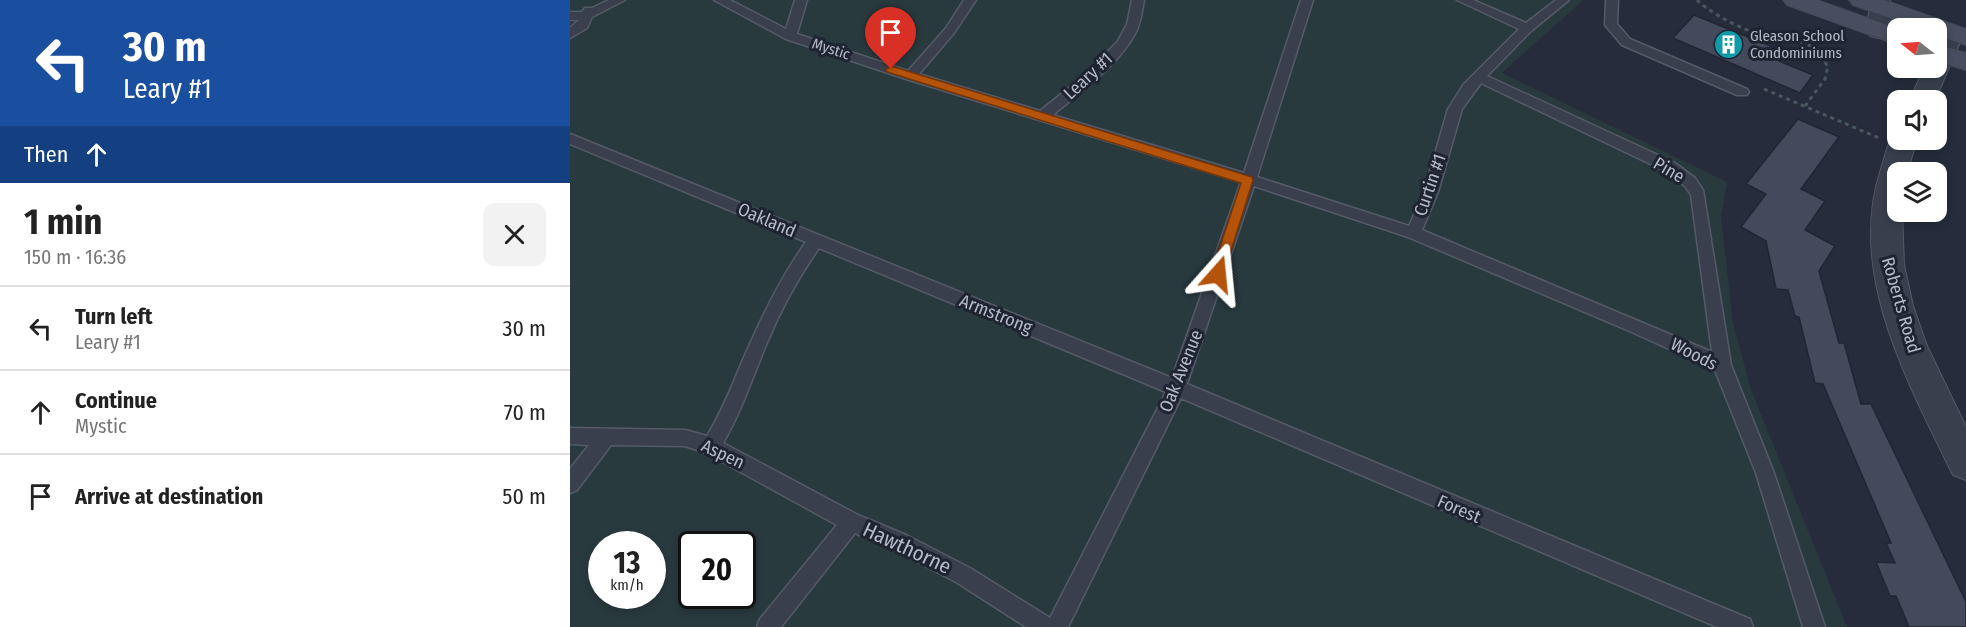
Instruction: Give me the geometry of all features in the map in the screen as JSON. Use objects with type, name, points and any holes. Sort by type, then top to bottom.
[{"type":"main road","points":[[1795,0],[1887,35]]},
{"type":"main road","points":[[1874,2],[1953,47]]},
{"type":"street","points":[[1874,2],[1887,33]]},
{"type":"street","points":[[1928,90],[1953,47]]},
{"type":"street","name":"Roberts Road","points":[[1894,150],[1896,159],[1888,193],[1884,243],[1889,273],[1905,331],[1930,392],[1966,463]]},
{"type":"lane","points":[[570,34],[583,25],[586,20],[585,16],[596,0]]},
{"type":"lane","points":[[570,16],[585,16],[619,0]]},
{"type":"lane","name":"Mystic","points":[[720,0],[790,36],[1043,116]]},
{"type":"lane","points":[[790,36],[801,0]]},
{"type":"lane","points":[[911,76],[945,39],[962,17],[970,0]]},
{"type":"lane","name":"Leary #1","points":[[1043,116],[1107,60],[1123,42],[1135,19],[1138,0]]},
{"type":"lane","name":"Oak Avenue","points":[[1056,627],[1177,388],[1218,274],[1307,0]]},
{"type":"lane","points":[[1464,0],[1527,28]]},
{"type":"lane","name":"Curtin #1","points":[[1247,180],[1413,233],[1431,192],[1455,109],[1479,77],[1527,28],[1563,0]]},
{"type":"lane","points":[[1612,0],[1611,25],[1626,42],[1742,92]]},
{"type":"lane","name":"Pine","points":[[1479,77],[1670,167],[1693,184],[1698,194],[1722,365]]},
{"type":"lane","name":"Leary #1","points":[[1043,116],[1247,180]]},
{"type":"lane","name":"Oakland","points":[[570,139],[816,240],[792,274],[758,344],[731,413],[711,446]]},
{"type":"lane","name":"Woods","points":[[1413,233],[1631,324],[1722,365],[1765,474],[1814,627]]},
{"type":"lane","name":"Armstrong","points":[[816,240],[1177,388]]},
{"type":"lane","name":"Forest","points":[[1177,388],[1742,627]]},
{"type":"lane","name":"Aspen","points":[[570,436],[685,438],[711,446],[851,522]]},
{"type":"lane","points":[[570,484],[606,437]]},
{"type":"lane","name":"Hawthorne","points":[[768,627],[851,522],[899,542],[963,575],[1045,627]]},
{"type":"path","points":[[1698,0],[1712,13],[1778,40],[1805,42],[1832,34]]},
{"type":"path","points":[[1805,42],[1828,66],[1825,79],[1805,106]]},
{"type":"path","points":[[1764,89],[1887,137]]},
{"type":"shaded area","points":[[570,0],[1583,0],[1502,73],[1727,182],[1721,217],[1733,323],[1751,390],[1847,627],[570,627]]},
{"type":"building","name":"Gleason School Condominiums","points":[[1694,15],[1785,52],[1779,61],[1813,75],[1800,93],[1673,38]]},
{"type":"building","points":[[1798,119],[1839,137],[1801,189],[1825,201],[1805,230],[1835,246],[1819,271],[1839,343],[1844,343],[1861,404],[1871,404],[1966,602],[1966,627],[1909,627],[1896,596],[1890,596],[1876,562],[1895,563],[1886,543],[1891,543],[1823,384],[1815,383],[1799,317],[1795,316],[1788,290],[1776,289],[1766,241],[1741,227],[1766,194],[1746,184]]},
{"type":"place","name":"Gleason School Condominiums","points":[[1729,45]]},
{"type":"route","points":[[891,69],[1247,180],[1218,274]]}]
